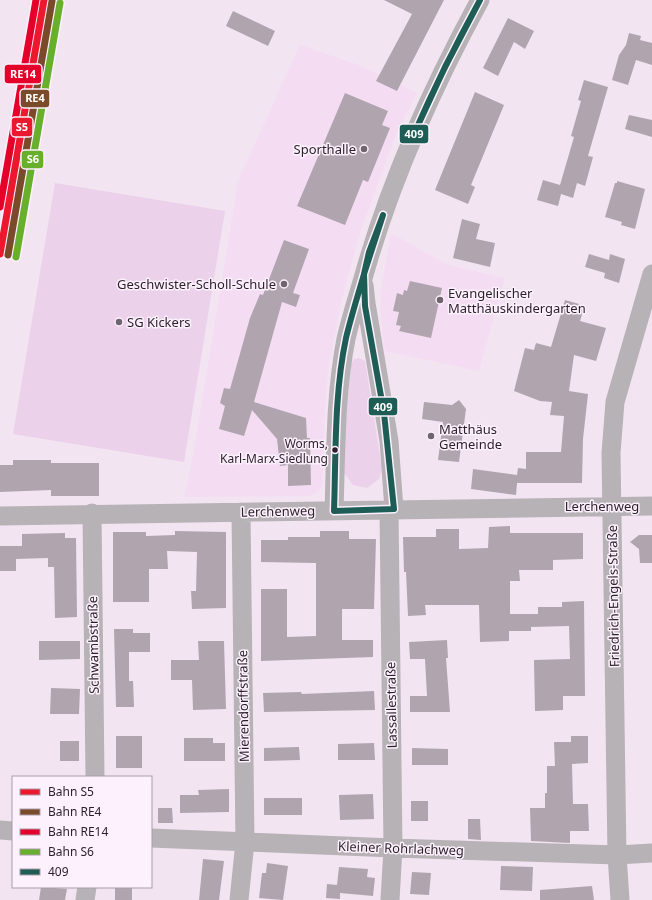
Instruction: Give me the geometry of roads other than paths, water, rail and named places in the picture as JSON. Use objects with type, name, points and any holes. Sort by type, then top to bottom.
[{"type":"street","points":[[334,511],[341,370],[352,315],[373,242],[411,141],[456,43],[480,0]]},
{"type":"street","name":"Friedrich-Engels-Straße","points":[[620,900],[617,855],[611,453],[615,402],[652,274]]},
{"type":"street","name":"Lassallestraße","points":[[364,276],[366,303],[389,441],[392,509],[393,848],[390,900]]},
{"type":"street","name":"Lerchenweg","points":[[0,516],[92,513],[334,511],[612,505],[652,506]]},
{"type":"street","name":"Mierendorffstraße","points":[[239,900],[245,842],[241,512]]},
{"type":"street","name":"Schwambstraße","points":[[92,513],[95,776]]},
{"type":"street","points":[[0,830],[12,831]]},
{"type":"street","name":"Kleiner Rohrlachweg","points":[[152,838],[617,855],[652,853]]},
{"type":"street","points":[[85,900],[87,888]]},
{"type":"rail line","name":"RE14","points":[[0,207],[36,0]]},
{"type":"rail line","name":"S5","points":[[0,254],[44,0]]},
{"type":"rail line","name":"RE4","points":[[8,255],[52,1]]},
{"type":"rail line","name":"S6","points":[[16,257],[60,3]]},
{"type":"place","name":"Sporthalle","points":[[364,149]]},
{"type":"place","name":"Geschwister-Scholl-Schule","points":[[284,284]]},
{"type":"place","name":"Evangelischer Matthäuskindergarten","points":[[440,300]]},
{"type":"place","name":"SG Kickers","points":[[119,322]]},
{"type":"place","name":"Matthäus Gemeinde","points":[[431,436]]},
{"type":"place","name":"Worms, Karl-Marx-Siedlung","points":[[335,450]]}]
